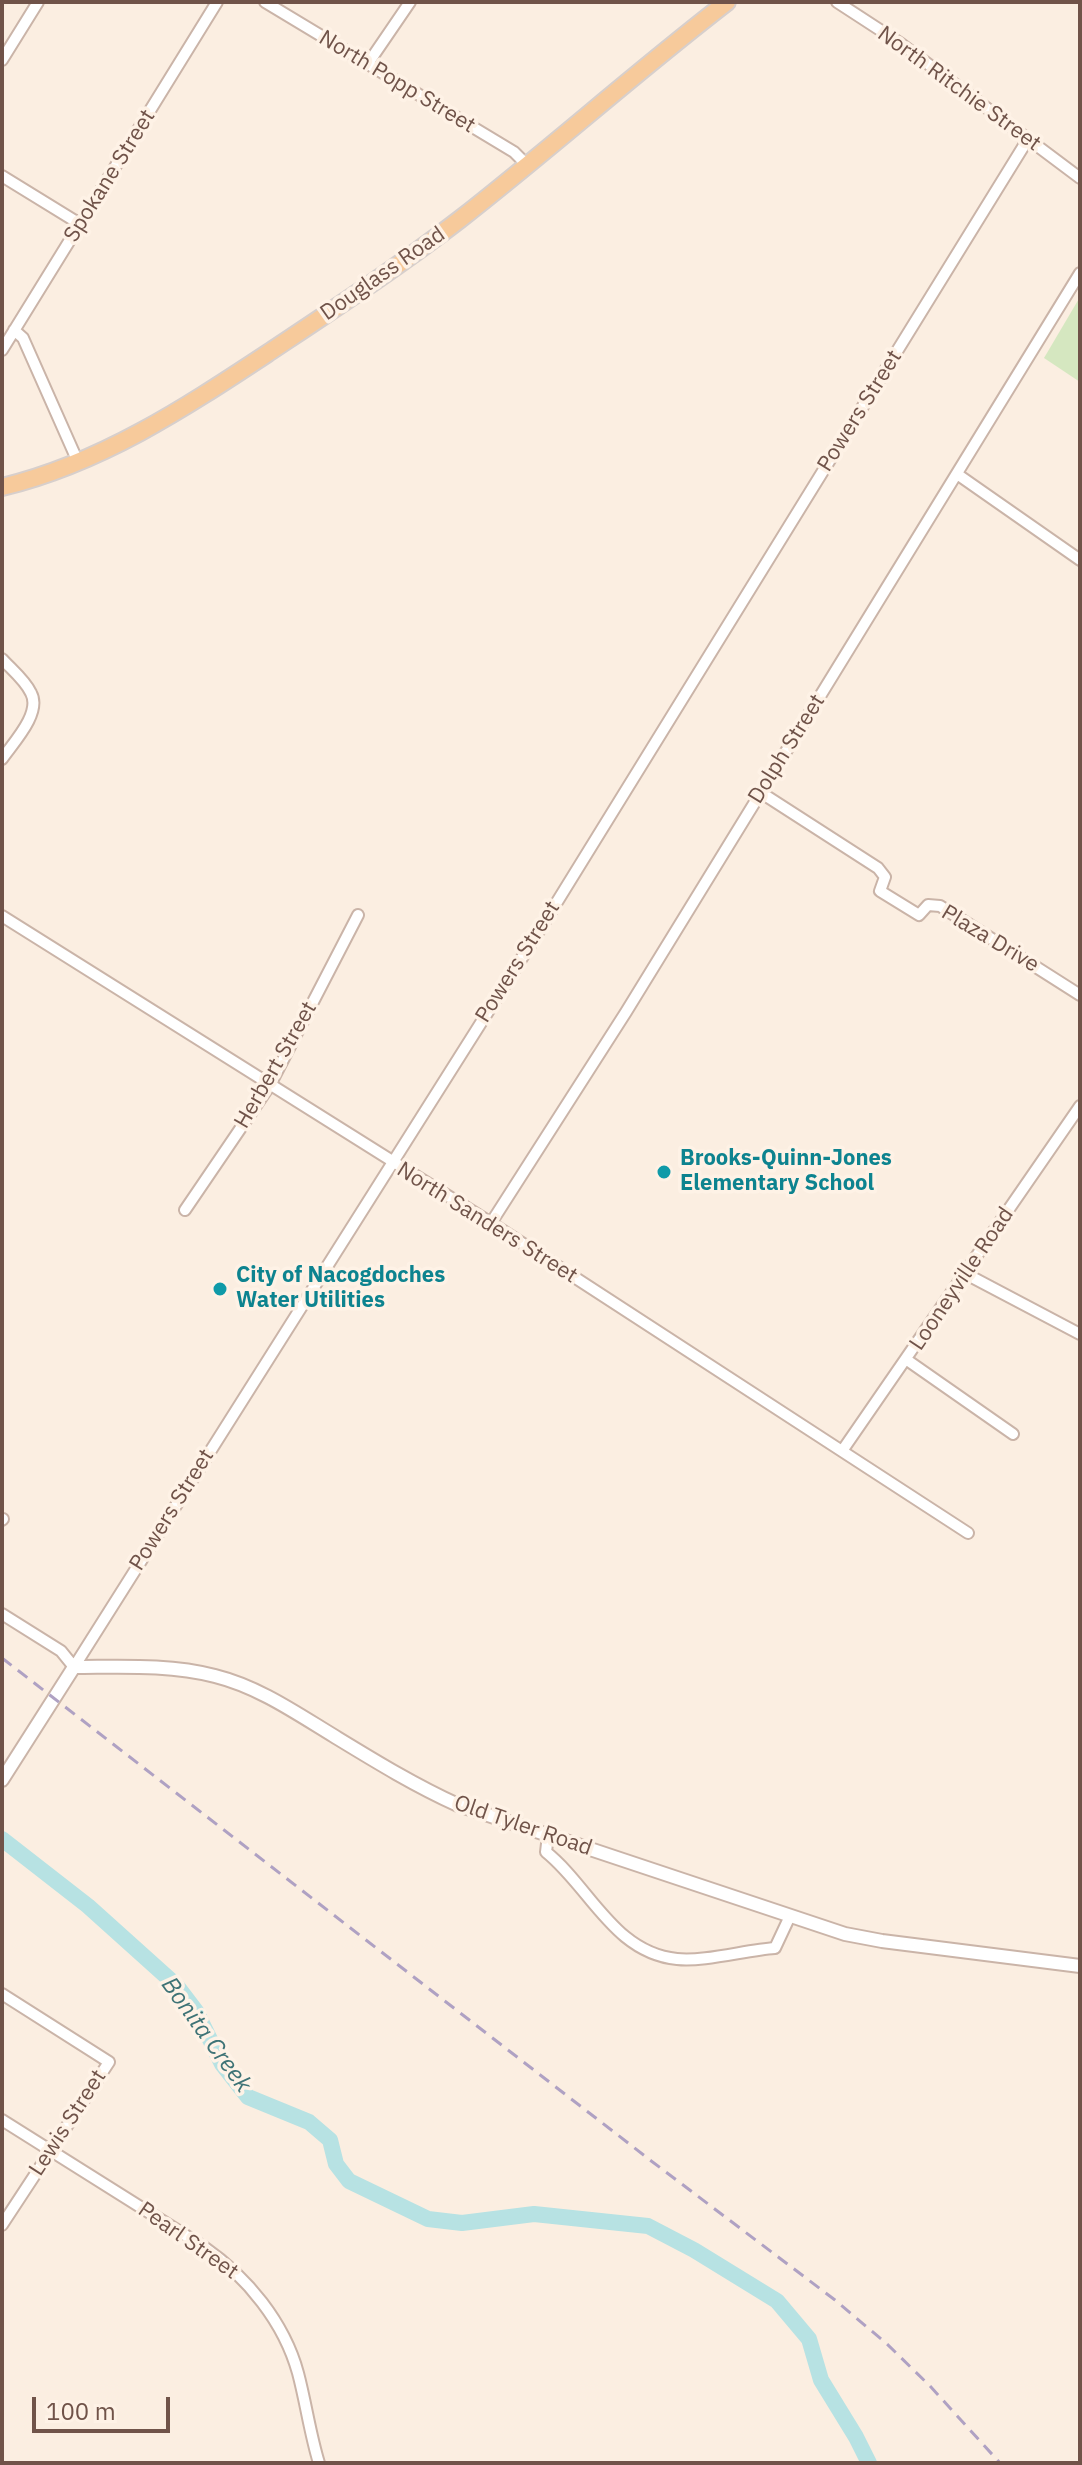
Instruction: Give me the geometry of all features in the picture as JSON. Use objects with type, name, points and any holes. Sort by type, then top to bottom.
[{"type":"main road","name":"Douglass Road","points":[[2,487],[78,462],[135,436],[207,394],[398,265],[527,165],[727,2]]},
{"type":"street","points":[[2,60],[38,2]]},
{"type":"street","name":"Spokane Street","points":[[2,350],[217,2]]},
{"type":"street","name":"North Popp Street","points":[[265,2],[514,152],[527,165]]},
{"type":"street","points":[[367,65],[410,2]]},
{"type":"street","name":"North Ritchie Street","points":[[837,2],[900,43],[1080,178]]},
{"type":"street","name":"Powers Street","points":[[2,1780],[544,923],[1028,139]]},
{"type":"street","points":[[2,176],[80,224]]},
{"type":"street","name":"Dolph Street","points":[[491,1223],[626,1012],[1080,273]]},
{"type":"street","points":[[14,330],[23,338],[78,462]]},
{"type":"street","points":[[957,474],[1080,560]]},
{"type":"street","points":[[2,659],[29,689],[34,703],[32,712],[2,759]]},
{"type":"street","name":"Plaza Drive","points":[[760,792],[881,870],[885,874],[885,882],[880,891],[919,915],[928,905],[940,906],[1080,995]]},
{"type":"street","name":"Herbert Street","points":[[185,1210],[270,1085],[358,915]]},
{"type":"street","name":"North Sanders Street","points":[[2,916],[491,1223],[968,1533]]},
{"type":"street","name":"Looneyville Road","points":[[842,1451],[1080,1106]]},
{"type":"street","points":[[966,1274],[1080,1334]]},
{"type":"street","points":[[907,1360],[1013,1434]]},
{"type":"street","points":[[2,1614],[61,1651],[74,1667]]},
{"type":"street","name":"Old Tyler Road","points":[[74,1667],[187,1671],[238,1683],[274,1699],[409,1782],[458,1805],[845,1934],[1080,1966]]},
{"type":"street","points":[[548,1835],[546,1852],[575,1879],[625,1938],[654,1954],[679,1960],[775,1948],[790,1916]]},
{"type":"street","name":"Lewis Street","points":[[2,1994],[109,2062],[2,2225]]},
{"type":"street","name":"Pearl Street","points":[[2,2120],[204,2247],[246,2283],[278,2327],[292,2354],[319,2463]]},
{"type":"green space","points":[[1080,297],[1080,382],[1044,358]]},
{"type":"waterway","name":"Bonita Creek","points":[[2,1839],[88,1906],[177,1986],[196,2011],[222,2064],[248,2097],[309,2122],[330,2140],[336,2164],[349,2181],[428,2219],[462,2223],[534,2214],[648,2226],[777,2301],[809,2339],[821,2380],[869,2463]]},
{"type":"railway","points":[[2,1658],[835,2300],[930,2386],[1000,2463]]},
{"type":"place","name":"Brooks-Quinn-Jones Elementary School","points":[[664,1172]]},
{"type":"place","name":"City of Nacogdoches Water Utilities","points":[[220,1289]]}]
